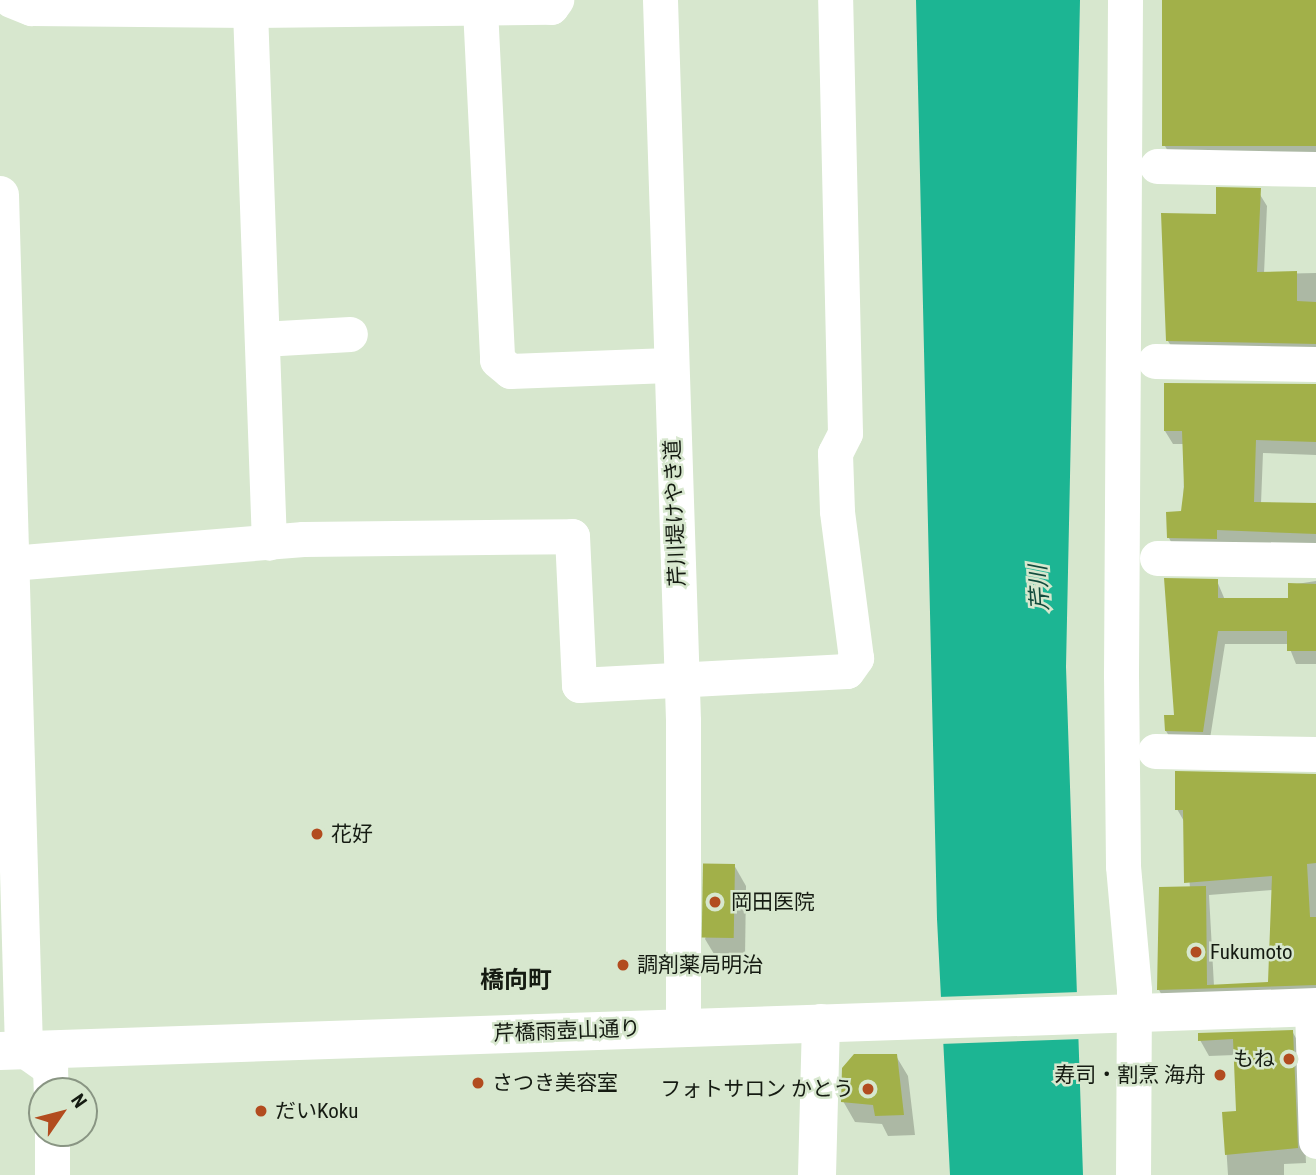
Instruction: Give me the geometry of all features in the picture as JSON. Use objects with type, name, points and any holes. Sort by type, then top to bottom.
[{"type":"main road","points":[[0,195],[11,563],[12,1051]]},
{"type":"main road","name":"芹橋雨壺山通り","points":[[12,1051],[683,1026],[1119,1015],[1314,1007]]},
{"type":"main road","points":[[817,1175],[821,1023]]},
{"type":"street","points":[[11,0],[31,8],[250,10],[551,7],[556,0]]},
{"type":"street","name":"芹川堤けやき道","points":[[660,0],[669,365],[682,679],[683,1026]]},
{"type":"street","points":[[11,563],[412,534],[572,536],[579,685],[847,670],[856,658],[837,511],[835,453],[845,433],[835,0]]},
{"type":"street","points":[[1125,0],[1119,1015],[1133,1175]]},
{"type":"street","points":[[480,8],[498,360],[510,371],[669,365]]},
{"type":"street","points":[[250,10],[269,543]]},
{"type":"street","points":[[1157,166],[1316,169]]},
{"type":"street","points":[[262,340],[350,334]]},
{"type":"street","points":[[1156,361],[1316,364]]},
{"type":"street","points":[[1157,558],[1316,560]]},
{"type":"street","points":[[1155,751],[1316,754]]},
{"type":"street","points":[[1314,1007],[1316,1141]]},
{"type":"street","points":[[12,1051],[50,1068],[50,1077]]},
{"type":"street","points":[[52,1147],[52,1175]]},
{"type":"water","name":"芹川","points":[[916,0],[1080,0],[1066,667],[1083,1175],[950,1175],[937,919]]},
{"type":"pier","points":[[1080,992],[1082,1039],[940,1044],[938,997]]},
{"type":"building","points":[[1162,0],[1316,0],[1316,146],[1162,146]]},
{"type":"building","points":[[1216,187],[1261,188],[1257,272],[1297,271],[1297,301],[1316,302],[1316,344],[1166,341],[1161,213],[1216,214]]},
{"type":"building","points":[[1164,383],[1316,384],[1316,442],[1256,440],[1254,502],[1316,503],[1316,534],[1217,530],[1217,539],[1167,538],[1166,512],[1181,511],[1184,487],[1182,431],[1164,431]]},
{"type":"building","points":[[1164,578],[1218,579],[1218,598],[1288,598],[1288,583],[1316,584],[1316,651],[1287,651],[1287,631],[1218,631],[1203,732],[1165,731],[1164,715],[1174,715]]},
{"type":"building","points":[[1175,771],[1316,774],[1316,863],[1307,864],[1310,917],[1316,917],[1316,985],[1157,990],[1159,887],[1206,886],[1207,985],[1268,982],[1272,876],[1184,883],[1183,810],[1175,810]]},
{"type":"building","name":"岡田医院","points":[[703,863],[735,864],[734,938],[702,937]]},
{"type":"building","points":[[1293,1030],[1298,1148],[1225,1155],[1222,1112],[1236,1111],[1233,1039],[1198,1041],[1198,1033]]},
{"type":"building","name":"フォトサロン かとう","points":[[854,1054],[897,1054],[904,1115],[875,1116],[873,1105],[841,1102],[842,1068]]},
{"type":"place","name":"花好","points":[[317,834]]},
{"type":"place","name":"岡田医院","points":[[715,902]]},
{"type":"place","name":"Fukumoto","points":[[1196,952]]},
{"type":"place","name":"調剤薬局明治","points":[[623,965]]},
{"type":"place","name":"もね","points":[[1289,1059]]},
{"type":"place","name":"寿司・割烹 海舟","points":[[1220,1075]]},
{"type":"place","name":"さつき美容室","points":[[478,1083]]},
{"type":"place","name":"フォトサロン かとう","points":[[868,1089]]},
{"type":"place","name":"だいKoku","points":[[261,1111]]},
{"type":"district","name":"橋向町","points":[[516,981]]}]
